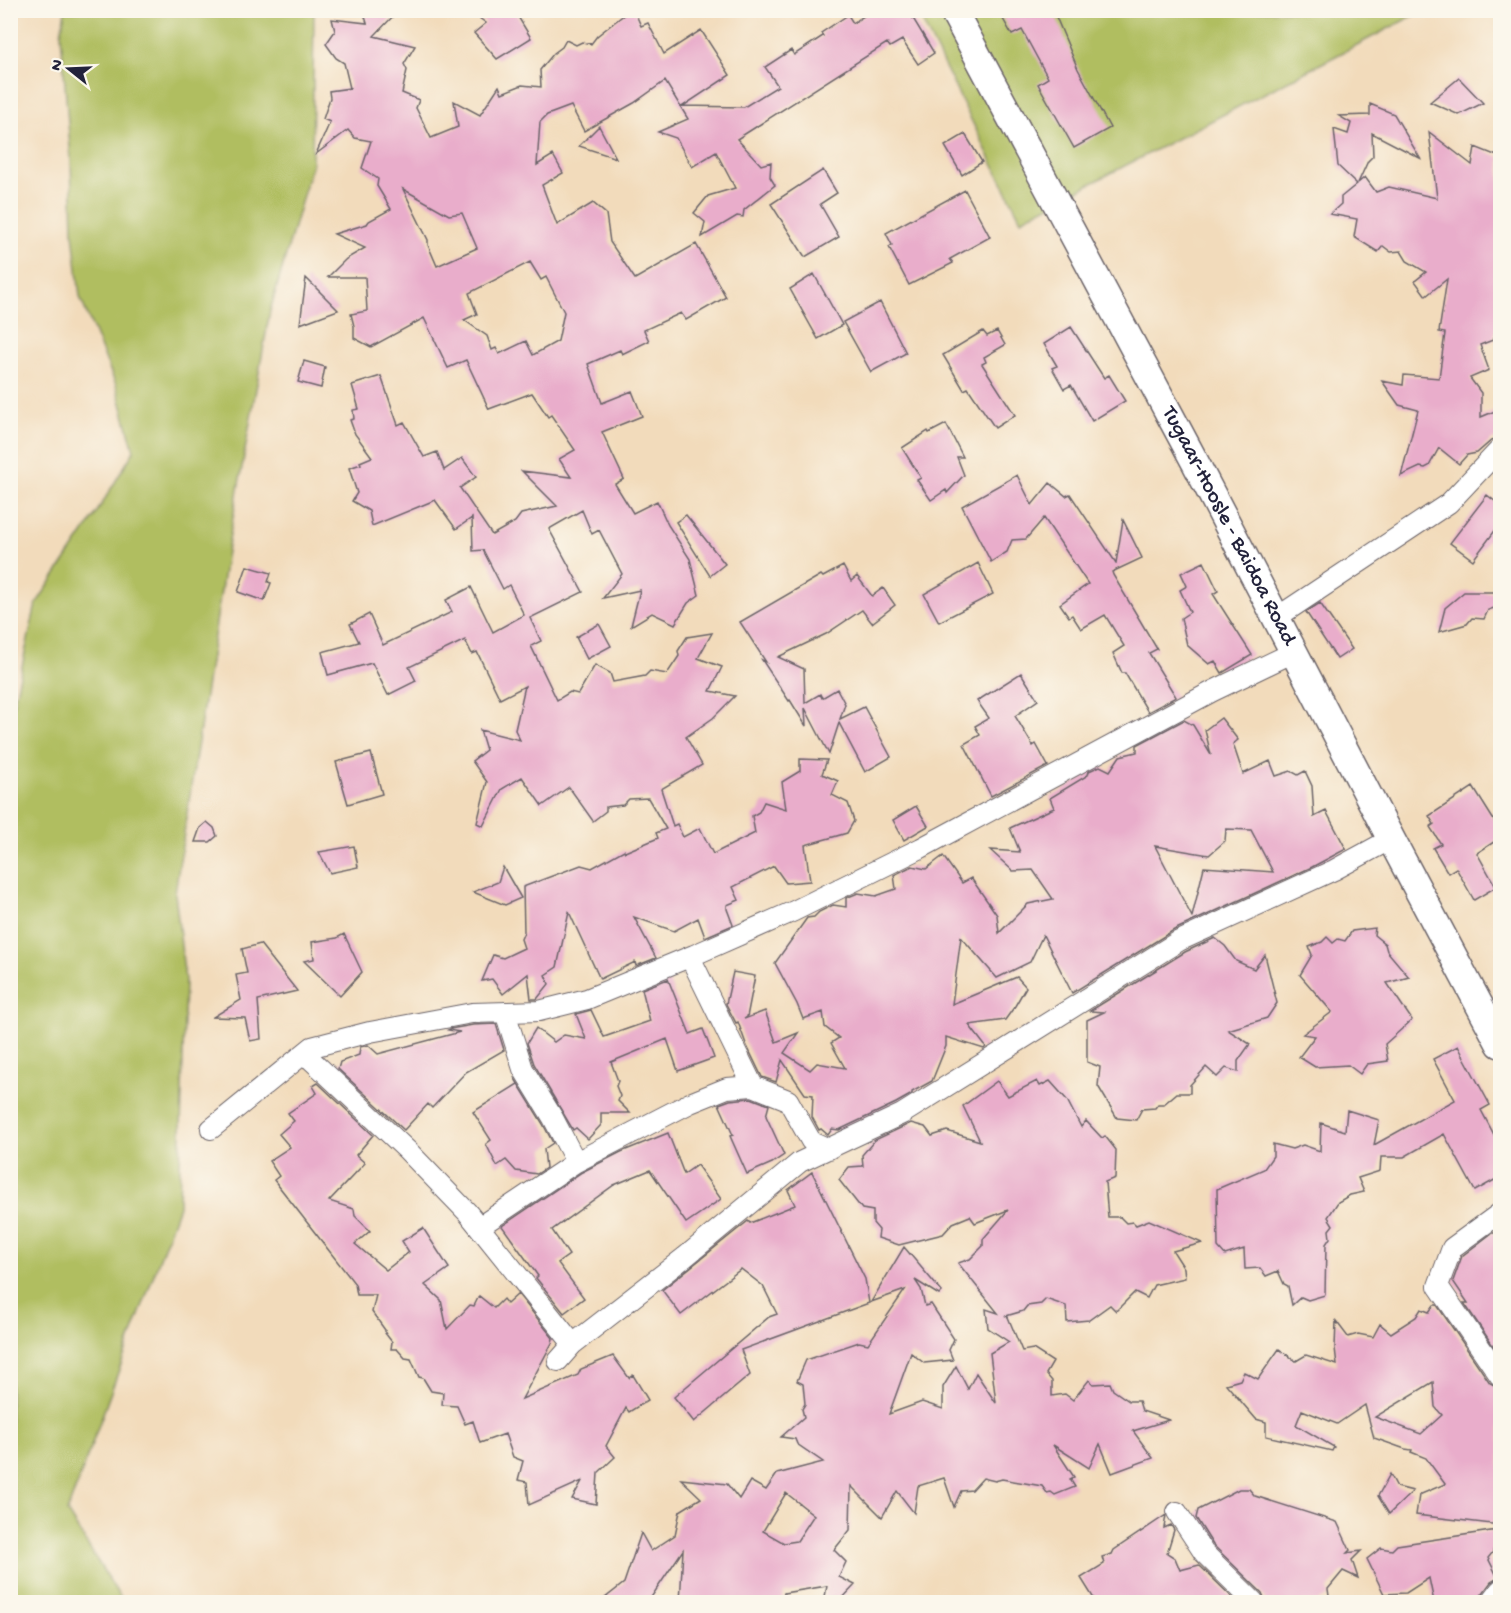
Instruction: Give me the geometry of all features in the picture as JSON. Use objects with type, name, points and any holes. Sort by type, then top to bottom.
[{"type":"main road","name":"Tugaar-Hoosle - Baidoa Road","points":[[953,10],[1196,462],[1391,840],[1500,1044]]},
{"type":"street","points":[[1276,618],[1449,503],[1500,449]]},
{"type":"street","points":[[211,1129],[312,1047],[370,1032],[472,1013],[539,1011],[587,999],[690,957],[794,911],[921,848],[1203,696],[1294,652]]},
{"type":"street","points":[[558,1361],[573,1344],[686,1257],[800,1162],[902,1114],[1179,941],[1334,870],[1391,840]]},
{"type":"street","points":[[690,957],[753,1086]]},
{"type":"street","points":[[505,1012],[523,1069],[553,1118],[576,1162]]},
{"type":"street","points":[[304,1053],[408,1151],[467,1212],[573,1344]]},
{"type":"street","points":[[479,1227],[576,1162],[690,1103],[727,1088],[753,1086],[788,1100],[811,1141],[829,1149]]},
{"type":"street","points":[[1500,1213],[1452,1248],[1438,1286],[1500,1376]]},
{"type":"street","points":[[1177,1512],[1204,1552],[1254,1602]]},
{"type":"street","points":[[1491,1602],[1500,1590]]},
{"type":"green space","points":[[65,11],[314,11],[312,164],[270,311],[227,551],[175,893],[185,980],[179,1206],[67,1512],[123,1602],[10,1602],[11,715],[36,604],[89,525],[134,451],[116,385],[80,297],[73,233],[71,161],[61,34]]},
{"type":"green space","points":[[917,11],[1422,11],[1021,220]]},
{"type":"building","points":[[363,10],[399,10],[374,36],[415,46],[404,64],[407,70],[402,93],[419,100],[416,108],[431,138],[458,127],[454,101],[480,115],[499,86],[502,93],[522,85],[541,87],[540,70],[566,40],[576,45],[582,42],[591,44],[597,36],[630,10],[634,10],[641,26],[648,23],[664,54],[701,30],[730,75],[683,106],[744,107],[778,86],[765,67],[791,50],[794,55],[823,36],[821,33],[848,15],[853,23],[873,10],[908,10],[934,53],[918,64],[902,40],[890,47],[887,43],[737,139],[761,165],[771,162],[770,177],[775,185],[744,210],[743,217],[737,216],[702,237],[705,222],[694,213],[708,196],[735,188],[716,152],[692,167],[676,138],[658,132],[688,119],[665,81],[634,103],[584,131],[571,106],[547,115],[540,122],[537,165],[553,155],[563,173],[542,185],[557,225],[593,203],[606,214],[610,242],[635,279],[696,244],[726,297],[686,320],[681,313],[644,330],[649,341],[622,354],[620,350],[588,364],[602,403],[632,391],[642,416],[602,432],[624,479],[615,484],[633,513],[657,501],[668,525],[690,559],[699,595],[688,603],[675,624],[652,613],[631,626],[640,590],[603,598],[622,574],[599,530],[592,534],[582,510],[549,529],[583,592],[530,618],[541,641],[531,646],[557,700],[570,692],[578,694],[595,665],[610,673],[613,682],[645,676],[650,671],[667,674],[679,656],[678,651],[687,637],[712,633],[698,658],[722,667],[710,691],[735,696],[713,718],[686,737],[702,765],[661,789],[673,826],[677,824],[683,837],[700,828],[713,854],[755,833],[752,816],[759,812],[764,802],[786,809],[782,782],[800,771],[800,759],[827,760],[822,774],[838,781],[832,795],[848,803],[854,821],[847,833],[805,845],[810,881],[786,883],[774,866],[733,887],[739,900],[727,905],[727,909],[733,925],[705,937],[698,918],[674,931],[634,917],[656,958],[636,966],[635,962],[600,979],[569,912],[557,967],[545,975],[549,984],[537,999],[531,999],[528,974],[503,994],[492,979],[482,981],[493,955],[503,958],[524,948],[521,939],[524,932],[523,887],[581,865],[592,868],[624,850],[625,852],[658,838],[656,833],[666,829],[648,798],[629,799],[623,805],[606,807],[606,811],[593,821],[569,787],[542,806],[522,777],[502,789],[483,826],[477,823],[487,782],[472,761],[486,750],[480,730],[520,740],[515,730],[525,686],[500,699],[477,652],[472,654],[465,640],[409,667],[416,681],[388,695],[372,663],[328,675],[322,652],[359,642],[350,624],[369,614],[383,645],[452,612],[446,600],[471,587],[493,632],[524,615],[509,585],[503,589],[483,550],[473,551],[472,518],[456,529],[435,500],[372,526],[369,511],[352,501],[357,493],[349,468],[372,457],[355,434],[350,420],[354,419],[353,410],[359,409],[352,385],[381,376],[398,425],[404,422],[424,457],[437,452],[444,470],[462,458],[476,477],[460,488],[492,535],[515,522],[521,514],[557,506],[522,471],[571,477],[559,459],[575,450],[551,415],[548,417],[532,393],[489,409],[466,360],[448,368],[424,318],[371,347],[354,338],[351,314],[367,311],[365,277],[328,277],[346,259],[365,248],[334,234],[367,224],[391,209],[377,186],[378,179],[362,168],[371,141],[355,138],[348,130],[316,154],[330,122],[323,119],[330,98],[329,91],[350,88],[344,63],[336,58],[326,44],[335,31],[332,19],[367,23]],"holes":[[[403,189],[449,215],[462,213],[477,248],[437,266],[428,240]],[[530,262],[541,280],[546,277],[564,312],[558,341],[533,355],[526,341],[499,354],[496,348],[492,350],[487,336],[464,320],[477,314],[469,293]]]},
{"type":"building","points":[[468,10],[514,10],[531,38],[497,59],[474,33],[486,23]]},
{"type":"building","points":[[998,10],[1057,10],[1054,12],[1078,69],[1110,128],[1074,148],[1038,84],[1048,78],[1022,30],[1012,35]]},
{"type":"building","points":[[1459,78],[1483,103],[1459,115],[1430,102]]},
{"type":"building","points":[[1370,104],[1394,114],[1420,158],[1372,133],[1373,156],[1368,161],[1358,183],[1365,177],[1376,192],[1389,187],[1437,198],[1429,132],[1472,165],[1475,147],[1500,157],[1500,323],[1493,340],[1480,345],[1489,370],[1470,378],[1481,393],[1481,417],[1500,409],[1500,437],[1492,440],[1477,453],[1467,455],[1459,464],[1439,448],[1429,466],[1420,467],[1401,476],[1418,410],[1399,405],[1382,381],[1403,385],[1404,375],[1439,378],[1445,333],[1439,332],[1447,279],[1426,296],[1415,281],[1426,272],[1407,261],[1401,251],[1391,252],[1383,246],[1378,252],[1354,237],[1357,219],[1330,214],[1341,204],[1341,197],[1357,184],[1338,166],[1334,129],[1348,134],[1351,123],[1339,116],[1370,115]]},
{"type":"building","points":[[599,126],[616,158],[579,146]]},
{"type":"building","points":[[965,134],[982,162],[962,175],[945,146]]},
{"type":"building","points":[[823,170],[837,193],[820,204],[839,237],[805,257],[771,204]]},
{"type":"building","points":[[965,190],[990,237],[950,259],[953,263],[909,285],[889,247],[892,245],[886,233]]},
{"type":"building","points":[[814,274],[842,325],[818,339],[790,289]]},
{"type":"building","points":[[306,278],[338,310],[300,324]]},
{"type":"building","points":[[880,302],[906,353],[871,372],[843,322]]},
{"type":"building","points":[[1071,327],[1104,378],[1109,375],[1125,401],[1092,421],[1071,385],[1064,389],[1052,368],[1057,366],[1044,344]]},
{"type":"building","points":[[983,331],[987,336],[997,331],[1005,345],[984,357],[986,362],[982,364],[1015,415],[995,428],[968,388],[964,390],[943,355]]},
{"type":"building","points":[[304,361],[325,367],[321,388],[298,382]]},
{"type":"building","points":[[946,424],[963,457],[957,457],[964,475],[947,493],[946,490],[931,500],[917,480],[921,478],[902,448],[928,431],[929,433]]},
{"type":"building","points":[[1017,475],[1032,505],[1050,483],[1066,496],[1070,494],[1116,563],[1123,520],[1142,558],[1112,572],[1157,649],[1149,653],[1176,697],[1148,712],[1125,673],[1122,673],[1113,653],[1124,646],[1105,615],[1081,629],[1072,615],[1069,617],[1060,604],[1088,584],[1044,518],[1026,539],[1012,540],[1007,552],[991,562],[962,506]]},
{"type":"building","points":[[1487,495],[1500,505],[1500,524],[1473,560],[1450,543]]},
{"type":"building","points":[[686,515],[725,564],[710,576],[676,522]]},
{"type":"building","points":[[1204,562],[1218,591],[1213,594],[1252,655],[1222,673],[1215,661],[1209,664],[1187,645],[1181,618],[1190,612],[1180,590],[1187,586],[1181,573]]},
{"type":"building","points":[[978,563],[993,594],[939,622],[924,594]]},
{"type":"building","points":[[247,566],[271,573],[268,582],[271,583],[264,601],[238,592]]},
{"type":"building","points":[[843,566],[851,581],[857,576],[872,596],[883,588],[895,605],[872,623],[862,610],[826,634],[778,657],[804,669],[805,703],[820,694],[822,698],[837,689],[845,704],[840,719],[864,707],[891,757],[865,772],[839,723],[829,754],[805,708],[806,726],[740,622],[821,575],[823,577]]},
{"type":"building","points":[[1464,592],[1500,592],[1500,606],[1488,610],[1484,619],[1472,618],[1467,624],[1439,632],[1445,608]]},
{"type":"building","points":[[1320,603],[1352,649],[1337,659],[1306,612]]},
{"type":"building","points":[[599,624],[611,646],[587,659],[576,637]]},
{"type":"building","points":[[1021,673],[1038,700],[1015,716],[1033,746],[1036,744],[1048,766],[991,796],[964,744],[980,735],[975,726],[989,718],[977,701]]},
{"type":"building","points":[[1221,718],[1238,740],[1233,744],[1243,774],[1270,761],[1276,776],[1291,771],[1298,775],[1305,771],[1312,786],[1314,817],[1326,811],[1346,849],[1174,930],[1072,993],[1043,935],[1030,962],[997,978],[961,937],[952,1004],[1017,977],[1026,987],[1015,1006],[1005,1020],[969,1025],[986,1047],[984,1049],[946,1037],[946,1046],[932,1081],[896,1103],[839,1130],[832,1129],[828,1135],[821,1129],[819,1130],[812,1117],[813,1095],[805,1094],[782,1060],[776,1082],[762,1077],[738,1022],[736,1023],[726,1004],[733,972],[755,976],[747,1017],[744,1019],[765,1011],[776,1042],[798,1033],[784,1053],[810,1070],[817,1063],[845,1068],[831,1043],[839,1038],[825,1027],[823,1012],[803,1019],[775,963],[807,918],[814,917],[833,905],[846,907],[846,898],[858,893],[876,896],[896,889],[894,875],[912,866],[926,869],[943,856],[962,883],[971,878],[997,915],[999,933],[1028,904],[1053,899],[1033,870],[1013,871],[990,850],[1020,852],[1010,828],[1054,808],[1050,798],[1088,775],[1089,771],[1100,766],[1110,771],[1120,756],[1137,752],[1137,745],[1184,720],[1193,725],[1211,755],[1205,730]],"holes":[[[1226,829],[1251,830],[1273,872],[1204,867],[1192,917],[1155,846],[1209,855],[1225,841]]]},
{"type":"building","points":[[371,753],[382,794],[348,804],[336,762]]},
{"type":"building","points":[[1473,787],[1500,830],[1500,838],[1477,853],[1496,887],[1474,900],[1456,868],[1448,873],[1433,848],[1441,844],[1430,827],[1434,824],[1429,816]]},
{"type":"building","points":[[916,806],[928,826],[904,840],[893,820]]},
{"type":"building","points":[[207,822],[214,828],[217,836],[210,842],[195,842],[200,828]]},
{"type":"building","points":[[354,846],[358,867],[330,873],[319,852]]},
{"type":"building","points":[[503,867],[521,898],[505,905],[473,892],[498,882]]},
{"type":"building","points":[[1375,928],[1374,935],[1385,944],[1387,951],[1409,977],[1387,983],[1412,1020],[1385,1044],[1388,1061],[1367,1064],[1360,1074],[1348,1065],[1315,1067],[1299,1057],[1315,1036],[1303,1034],[1332,1012],[1300,975],[1312,955],[1309,947],[1322,942],[1327,937],[1333,943],[1338,939],[1345,941],[1352,931]]},
{"type":"building","points":[[344,934],[362,972],[340,996],[304,961],[314,959],[312,942],[337,938]]},
{"type":"building","points":[[1215,938],[1225,946],[1236,961],[1254,969],[1265,955],[1277,1003],[1267,1018],[1228,1030],[1250,1044],[1238,1061],[1238,1072],[1226,1068],[1217,1077],[1206,1067],[1190,1085],[1190,1093],[1177,1093],[1164,1104],[1158,1104],[1155,1108],[1142,1109],[1136,1120],[1117,1118],[1098,1086],[1100,1067],[1087,1062],[1087,1020],[1104,1012],[1090,1011],[1185,952]]},
{"type":"building","points":[[260,944],[297,991],[258,1000],[261,1039],[250,1041],[245,1018],[213,1017],[241,1000],[236,975],[247,973],[242,949]]},
{"type":"building","points":[[668,979],[690,1034],[703,1029],[714,1058],[678,1071],[667,1039],[611,1062],[618,1081],[616,1086],[620,1096],[618,1101],[630,1113],[601,1113],[601,1125],[588,1139],[576,1128],[573,1130],[534,1064],[527,1043],[536,1028],[554,1042],[564,1035],[586,1039],[576,1014],[591,1010],[604,1037],[650,1021],[642,989]]},
{"type":"building","points":[[496,1024],[504,1050],[466,1072],[432,1108],[428,1104],[404,1130],[338,1069],[340,1062],[359,1055],[360,1047],[368,1045],[378,1054],[460,1032],[448,1030],[450,1029]]},
{"type":"building","points":[[1458,1046],[1490,1105],[1481,1110],[1500,1146],[1500,1177],[1475,1191],[1444,1134],[1404,1157],[1381,1157],[1380,1171],[1358,1178],[1364,1192],[1350,1195],[1338,1202],[1328,1217],[1333,1225],[1329,1230],[1330,1238],[1326,1244],[1325,1295],[1308,1300],[1301,1297],[1292,1305],[1288,1286],[1284,1284],[1278,1271],[1266,1276],[1260,1268],[1245,1269],[1244,1249],[1225,1255],[1218,1247],[1217,1189],[1264,1169],[1273,1156],[1273,1144],[1292,1149],[1303,1145],[1320,1151],[1321,1123],[1345,1131],[1347,1110],[1379,1120],[1374,1145],[1455,1100],[1433,1059]]},
{"type":"building","points":[[514,1077],[553,1143],[544,1149],[546,1168],[537,1174],[516,1171],[506,1160],[497,1166],[486,1144],[491,1140],[473,1112],[518,1084]]},
{"type":"building","points":[[997,1081],[1008,1096],[1037,1081],[1040,1086],[1050,1081],[1067,1100],[1081,1127],[1086,1121],[1102,1138],[1105,1136],[1116,1150],[1115,1178],[1105,1182],[1108,1217],[1120,1217],[1126,1223],[1133,1222],[1136,1225],[1149,1220],[1202,1243],[1173,1251],[1184,1268],[1185,1278],[1154,1285],[1147,1298],[1135,1292],[1116,1311],[1110,1305],[1089,1320],[1067,1322],[1066,1306],[1046,1299],[1041,1304],[1027,1306],[1023,1311],[1006,1316],[1022,1351],[1033,1349],[1053,1362],[1046,1374],[1052,1381],[1052,1396],[1065,1394],[1073,1400],[1089,1380],[1093,1384],[1110,1383],[1113,1390],[1129,1401],[1139,1401],[1142,1411],[1169,1420],[1133,1431],[1153,1458],[1112,1473],[1100,1444],[1089,1468],[1053,1445],[1074,1477],[1070,1479],[1075,1487],[1055,1495],[1051,1492],[1047,1493],[1042,1486],[983,1478],[972,1490],[961,1491],[954,1507],[944,1478],[918,1486],[914,1513],[897,1491],[882,1517],[851,1486],[850,1530],[834,1550],[846,1562],[839,1577],[855,1585],[839,1602],[824,1602],[827,1586],[784,1593],[782,1602],[680,1602],[683,1550],[648,1602],[600,1602],[624,1583],[641,1533],[651,1551],[675,1535],[680,1511],[701,1498],[681,1479],[727,1484],[739,1499],[750,1481],[766,1490],[777,1474],[823,1462],[797,1444],[795,1439],[781,1437],[804,1417],[803,1384],[797,1381],[806,1360],[859,1342],[868,1344],[905,1290],[871,1302],[904,1247],[942,1292],[939,1295],[915,1280],[921,1289],[925,1306],[931,1304],[954,1339],[949,1350],[953,1360],[924,1363],[911,1353],[889,1414],[922,1402],[943,1409],[943,1387],[956,1366],[968,1389],[976,1373],[996,1403],[990,1353],[1009,1342],[988,1328],[986,1309],[998,1313],[958,1263],[970,1259],[983,1246],[983,1239],[1008,1210],[975,1223],[970,1216],[953,1223],[943,1234],[899,1245],[878,1238],[879,1230],[873,1223],[873,1211],[862,1209],[839,1180],[849,1167],[863,1166],[862,1155],[875,1140],[911,1123],[925,1127],[932,1136],[947,1131],[980,1141],[963,1106]],"holes":[[[786,1493],[814,1515],[797,1541],[784,1543],[763,1531]]]},
{"type":"building","points":[[318,1083],[373,1135],[356,1155],[365,1163],[329,1201],[354,1209],[355,1216],[370,1231],[355,1244],[386,1270],[409,1252],[402,1241],[423,1228],[449,1268],[425,1285],[441,1300],[447,1329],[470,1305],[474,1306],[479,1296],[494,1308],[503,1299],[507,1304],[518,1294],[553,1338],[522,1399],[578,1375],[581,1369],[613,1356],[629,1378],[633,1375],[648,1400],[629,1412],[626,1408],[606,1446],[615,1457],[598,1473],[596,1504],[572,1499],[582,1481],[529,1505],[527,1482],[518,1480],[523,1461],[513,1457],[505,1434],[480,1443],[473,1421],[465,1424],[457,1406],[442,1405],[443,1393],[431,1391],[423,1378],[419,1377],[411,1359],[405,1358],[397,1349],[391,1349],[392,1342],[372,1312],[376,1295],[357,1295],[355,1284],[274,1180],[279,1176],[269,1161],[290,1147],[279,1134],[294,1121],[288,1113],[317,1093],[313,1086]]},
{"type":"building","points":[[751,1098],[769,1105],[766,1116],[784,1155],[747,1174],[719,1104],[730,1100]]},
{"type":"building","points":[[668,1133],[684,1174],[697,1165],[721,1199],[686,1223],[650,1170],[614,1185],[552,1230],[569,1255],[558,1263],[584,1298],[564,1313],[536,1278],[538,1276],[502,1226],[582,1172],[621,1152]]},
{"type":"building","points":[[812,1172],[865,1279],[869,1303],[741,1350],[750,1375],[694,1422],[674,1397],[769,1317],[777,1314],[763,1286],[741,1269],[681,1315],[662,1290],[748,1221],[750,1223],[795,1205],[788,1190]]},
{"type":"building","points":[[1492,1233],[1496,1233],[1500,1247],[1500,1356],[1464,1303],[1468,1303],[1453,1281],[1462,1256]]},
{"type":"building","points":[[1434,1305],[1437,1305],[1490,1383],[1500,1388],[1500,1525],[1416,1515],[1419,1495],[1445,1484],[1426,1458],[1411,1452],[1412,1450],[1374,1438],[1365,1405],[1337,1424],[1302,1410],[1296,1425],[1334,1447],[1332,1451],[1266,1436],[1266,1422],[1256,1419],[1226,1384],[1240,1380],[1244,1372],[1258,1379],[1279,1349],[1296,1361],[1306,1355],[1337,1365],[1336,1321],[1348,1337],[1358,1334],[1373,1337],[1380,1324],[1391,1333],[1416,1317],[1421,1309],[1429,1312]],"holes":[[[1433,1382],[1435,1407],[1442,1415],[1421,1434],[1375,1417]]]},
{"type":"building","points":[[1390,1474],[1397,1487],[1413,1491],[1389,1514],[1378,1496]]},
{"type":"building","points":[[1239,1489],[1249,1489],[1255,1496],[1337,1522],[1350,1550],[1347,1553],[1361,1551],[1352,1560],[1358,1578],[1343,1571],[1328,1589],[1329,1596],[1318,1602],[1266,1602],[1262,1593],[1213,1545],[1196,1518],[1198,1510]]},
{"type":"building","points":[[1166,1515],[1164,1528],[1171,1525],[1174,1530],[1167,1553],[1175,1558],[1180,1570],[1199,1565],[1237,1602],[1096,1602],[1081,1578],[1104,1564],[1102,1557],[1112,1554],[1114,1550]]},
{"type":"building","points":[[1498,1530],[1493,1552],[1488,1558],[1498,1578],[1491,1582],[1480,1597],[1473,1602],[1434,1602],[1429,1578],[1406,1593],[1384,1594],[1367,1559],[1381,1548],[1392,1550],[1397,1545]]}]
